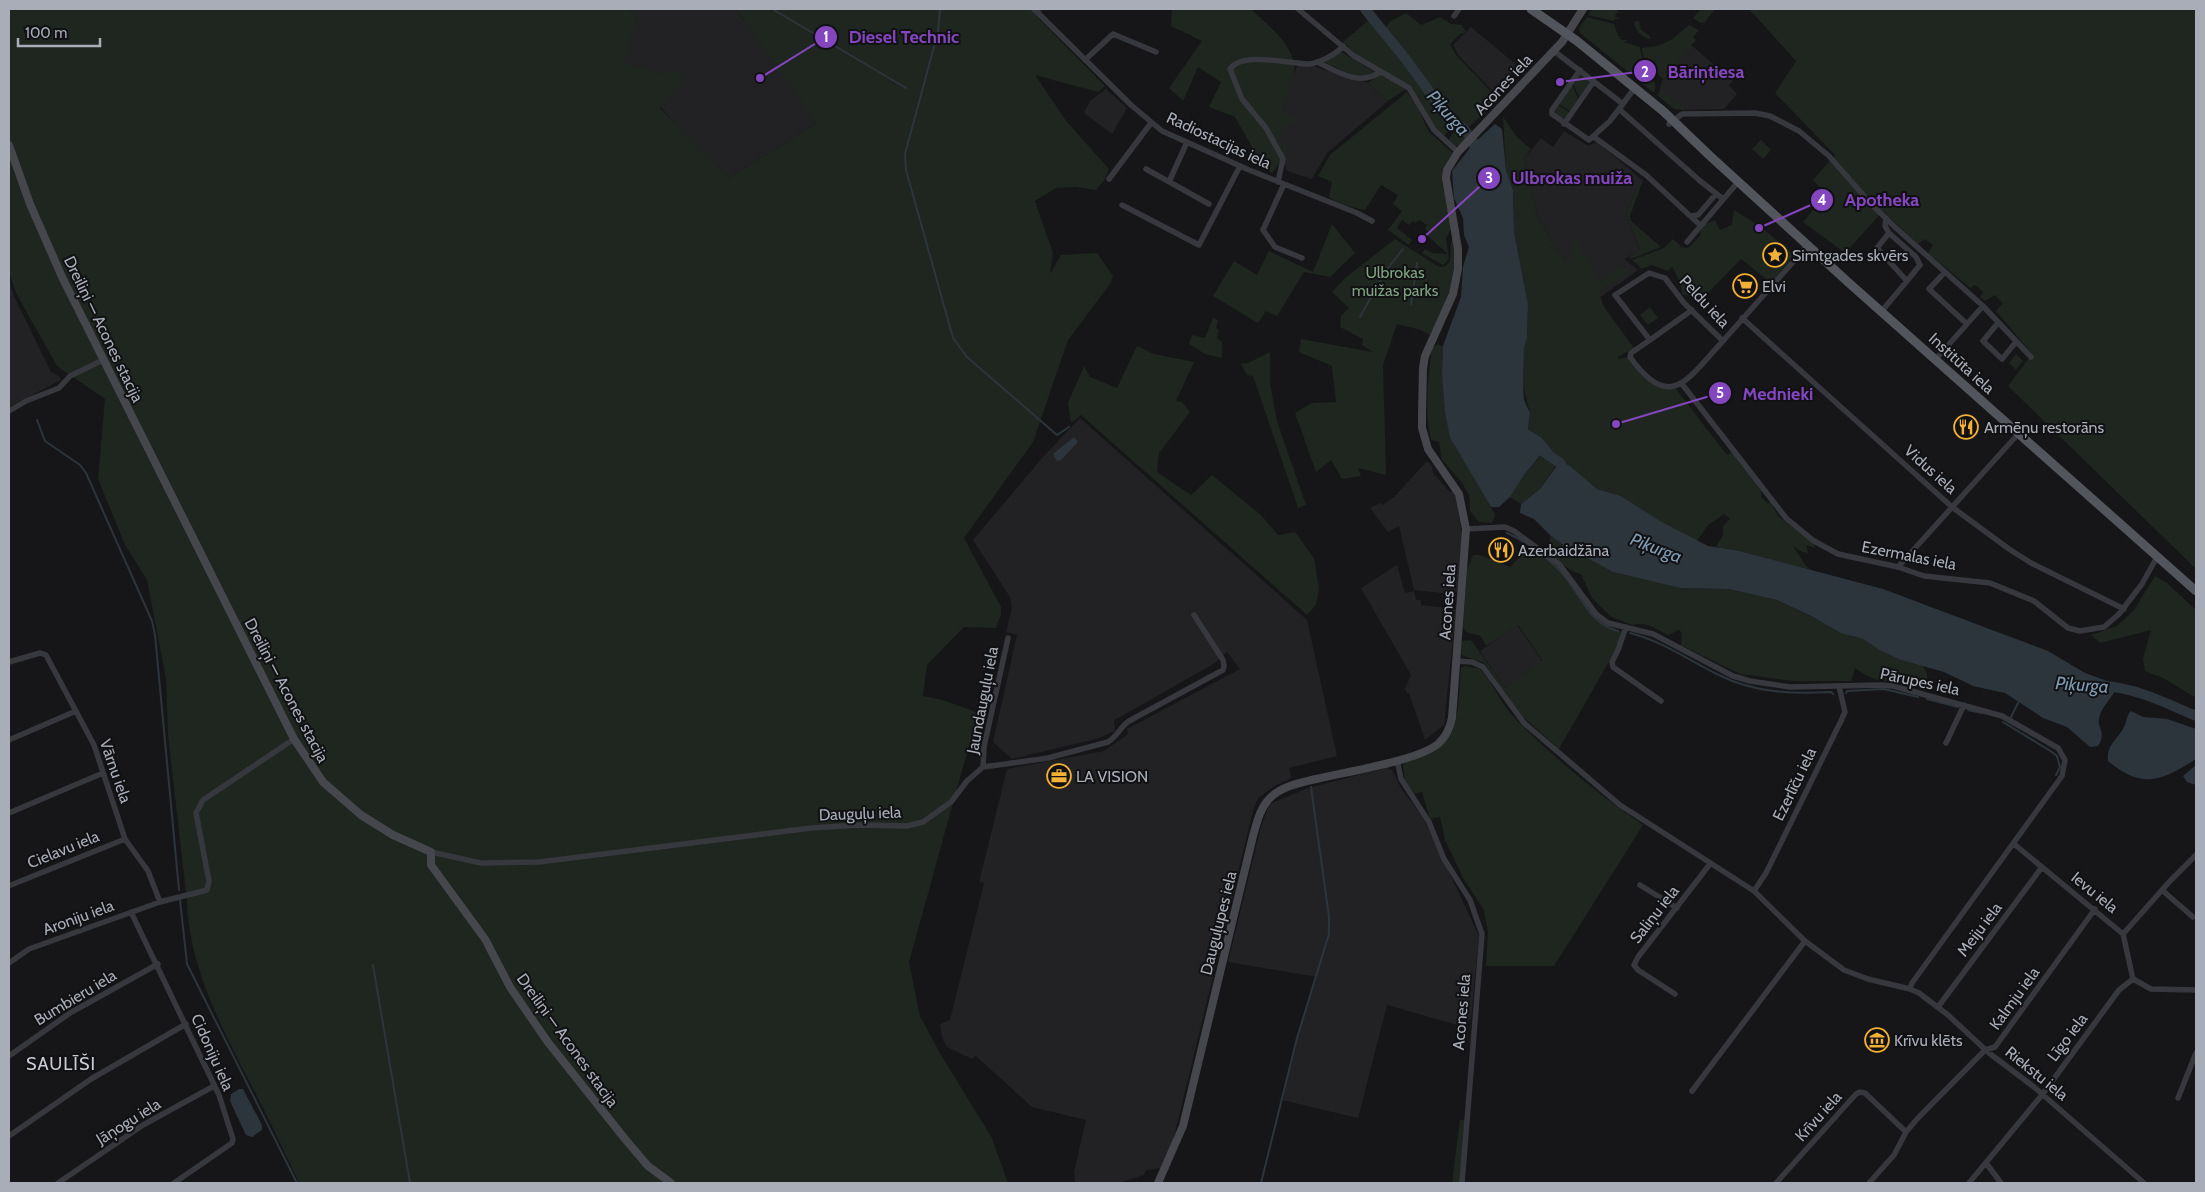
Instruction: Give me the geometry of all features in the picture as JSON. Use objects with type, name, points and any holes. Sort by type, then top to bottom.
[{"type":"main road","name":"Institūta iela","points":[[1531,9],[1567,34],[1646,99],[1881,312],[2196,591]]},
{"type":"street","name":"Radiostacijas iela","points":[[1034,9],[1151,123],[1240,166],[1357,213],[1372,221]]},
{"type":"street","points":[[1298,9],[1354,56],[1409,88],[1434,130],[1458,152]]},
{"type":"street","points":[[1454,16],[1459,9]]},
{"type":"street","name":"Acones iela","points":[[1462,1183],[1482,934],[1470,900],[1444,858],[1429,822],[1401,779],[1397,760],[1430,750],[1439,744],[1447,733],[1452,718],[1466,529],[1459,494],[1428,449],[1422,428],[1422,389],[1425,356],[1452,294],[1458,269],[1458,249],[1446,178],[1447,170],[1464,145],[1543,60],[1554,51],[1583,9]]},
{"type":"street","points":[[1085,60],[1113,34],[1156,52]]},
{"type":"street","points":[[1302,258],[1275,246],[1266,237],[1263,230],[1270,216],[1281,183],[1283,159],[1266,128],[1242,99],[1230,69],[1233,64],[1240,61],[1272,60],[1309,64],[1316,62],[1343,46]]},
{"type":"street","points":[[1554,51],[1594,81],[1723,199]]},
{"type":"street","points":[[1316,62],[1357,78],[1370,78],[1380,72]]},
{"type":"street","points":[[1580,70],[1552,110],[1552,114],[1589,140],[1594,137],[1621,107],[1634,89]]},
{"type":"street","points":[[1564,124],[1594,81]]},
{"type":"street","points":[[1671,122],[1682,114],[1741,112],[1770,116],[1799,131],[1822,150],[1886,218],[1983,306],[2031,357]]},
{"type":"street","points":[[1109,179],[1151,123]]},
{"type":"street","points":[[1594,137],[1646,175],[1700,225]]},
{"type":"street","points":[[1169,182],[1187,142]]},
{"type":"street","name":"Dreiliņi — Acones stacija","points":[[9,145],[30,204],[103,360],[294,739],[323,782],[361,815],[393,836],[431,852],[431,865],[485,939],[510,986],[538,1028],[625,1139],[648,1166],[667,1183]]},
{"type":"street","points":[[1122,205],[1199,245],[1240,166]]},
{"type":"street","points":[[1146,169],[1209,204]]},
{"type":"street","points":[[1687,242],[1738,182]]},
{"type":"street","points":[[1691,216],[1698,214],[1716,194]]},
{"type":"street","points":[[1881,312],[1920,265],[1916,257],[1889,233],[1885,226],[1886,218]]},
{"type":"street","points":[[1889,233],[1877,248],[1907,281]]},
{"type":"street","name":"Peldu iela","points":[[1682,384],[1808,245]]},
{"type":"street","name":"Peldu iela","points":[[1650,340],[1615,295],[1649,272],[1665,278],[1684,303],[1723,341]]},
{"type":"street","points":[[1945,272],[1929,289],[1967,324]]},
{"type":"street","points":[[1936,360],[1983,306]]},
{"type":"street","points":[[1682,384],[1666,388],[1656,385],[1644,376],[1630,357],[1631,353],[1692,310]]},
{"type":"street","name":"Vidus iela","points":[[1742,318],[1952,507],[2024,558],[2124,609]]},
{"type":"street","points":[[1998,323],[1983,341],[2002,358],[2016,342]]},
{"type":"street","points":[[9,411],[26,401],[59,388],[70,376],[103,360]]},
{"type":"street","name":"Ezermalas iela","points":[[1682,384],[1786,518],[1806,536],[1838,554],[1898,567],[1924,576],[1990,584],[2010,590],[2034,601],[2068,628],[2080,631],[2104,626],[2124,609],[2142,584],[2157,557]]},
{"type":"street","points":[[1898,567],[2019,433]]},
{"type":"street","name":"Pārupes iela","points":[[1466,529],[1505,527],[1514,531],[1559,564],[1596,614],[1608,623],[1653,634],[1716,667],[1750,682],[1790,687],[1893,686],[2002,716],[2058,748],[2065,760],[2062,776],[1912,983],[1910,989]]},
{"type":"street","points":[[983,767],[1048,758],[1096,746],[1116,737],[1128,721],[1223,670],[1223,660],[1194,615]]},
{"type":"street","points":[[1626,627],[1612,662],[1613,667],[1660,701]]},
{"type":"street","name":"Jaundauguļu iela","points":[[983,767],[984,747],[1008,638]]},
{"type":"street","name":"Vārnu iela","points":[[9,662],[40,653],[46,655],[94,745],[125,840],[148,871],[160,902]]},
{"type":"street","name":"Riekstu iela","points":[[1456,661],[1472,662],[1483,667],[1524,723],[1602,791],[1710,864],[1754,891],[1805,941],[1844,970],[1868,979],[1910,989],[1938,1007],[1985,1050],[2042,1095],[2144,1183]]},
{"type":"street","name":"Ezerlīču iela","points":[[1754,891],[1766,873],[1845,712],[1839,686]]},
{"type":"street","points":[[1946,743],[1964,705]]},
{"type":"street","points":[[9,740],[76,711]]},
{"type":"street","name":"Aroniju iela","points":[[9,963],[29,949],[160,902],[206,890],[209,887],[208,869],[196,813],[203,800],[294,739]]},
{"type":"street","name":"Dauguļupes iela","points":[[1158,1183],[1183,1126],[1253,836],[1264,806],[1272,796],[1296,784],[1397,760]]},
{"type":"street","name":"Dauguļu iela","points":[[431,852],[481,863],[539,862],[858,824],[907,826],[923,822],[958,796],[967,781],[983,767]]},
{"type":"street","points":[[9,813],[103,773]]},
{"type":"street","name":"Cielavu iela","points":[[11,885],[125,840]]},
{"type":"street","name":"Ievu iela","points":[[2014,844],[2123,934],[2133,979]]},
{"type":"street","points":[[2123,934],[2196,855]]},
{"type":"street","name":"Saliņu iela","points":[[1676,994],[1634,966],[1638,957],[1710,864]]},
{"type":"street","name":"Meiju iela","points":[[1938,1007],[2042,867]]},
{"type":"street","points":[[1640,885],[1677,908]]},
{"type":"street","points":[[2162,890],[2193,917]]},
{"type":"street","name":"Kalmju iela","points":[[1869,1183],[1894,1155],[1906,1132],[1985,1050],[1995,1047],[2095,909]]},
{"type":"street","name":"Cidoniju iela","points":[[131,912],[158,964],[219,1095],[232,1142],[174,1183]]},
{"type":"street","points":[[1692,1091],[1805,941]]},
{"type":"street","name":"Bumbieru iela","points":[[9,1056],[70,1013],[158,964]]},
{"type":"street","points":[[2133,979],[2151,989],[2196,990]]},
{"type":"street","name":"Līgo iela","points":[[1969,1183],[2042,1095],[2119,990],[2133,979]]},
{"type":"street","points":[[9,1136],[91,1079],[186,1024]]},
{"type":"street","points":[[2178,1098],[2196,1053]]},
{"type":"street","name":"Jāņogu iela","points":[[58,1183],[143,1125],[214,1086]]},
{"type":"street","name":"Krīvu iela","points":[[1776,1183],[1856,1094],[1860,1092],[1865,1093],[1906,1132]]},
{"type":"street","points":[[1986,1163],[2001,1183]]},
{"type":"shaded area","points":[[627,9],[736,9],[744,21],[750,17],[816,123],[729,178],[677,126],[623,63],[638,15]]},
{"type":"shaded area","points":[[1471,27],[1519,67],[1495,94],[1459,56],[1453,45]]},
{"type":"shaded area","points":[[1690,44],[1733,81],[1729,85],[1737,94],[1724,109],[1682,110],[1659,92],[1664,74]]},
{"type":"shaded area","points":[[1298,64],[1313,66],[1368,83],[1388,101],[1327,153],[1312,179],[1287,171],[1273,131],[1279,110]]},
{"type":"shaded area","points":[[1106,89],[1127,108],[1112,134],[1084,113],[1090,101]]},
{"type":"shaded area","points":[[1564,131],[1588,146],[1597,142],[1641,179],[1626,214],[1640,251],[1624,259],[1638,270],[1591,304],[1538,219],[1524,159],[1541,138],[1553,147]]},
{"type":"shaded area","points":[[9,278],[14,296],[51,372],[59,376],[61,380],[9,407]]},
{"type":"shaded area","points":[[1080,418],[1307,620],[1337,756],[1289,768],[1290,779],[1276,785],[1258,798],[1253,811],[1173,1141],[1161,1168],[1146,1170],[1144,1175],[1119,1183],[1075,1183],[1074,1172],[1086,1120],[1032,1107],[976,1056],[972,1059],[947,1047],[942,1037],[940,1024],[950,1020],[984,883],[979,882],[1007,769],[1104,751],[1128,734],[1127,729],[1240,669],[1227,652],[1215,663],[1114,720],[1115,731],[1096,739],[1012,759],[993,742],[1017,635],[1006,632],[1012,608],[1010,597],[973,540],[1043,457]]},
{"type":"shaded area","points":[[1427,461],[1432,466],[1433,473],[1450,492],[1453,491],[1456,497],[1462,535],[1457,591],[1451,594],[1414,590],[1399,526],[1388,532],[1370,508],[1380,503],[1382,505],[1394,497]]},
{"type":"shaded area","points":[[1397,565],[1405,593],[1414,591],[1416,600],[1421,600],[1421,605],[1456,609],[1444,725],[1425,740],[1409,693],[1405,689],[1411,675],[1361,588]]},
{"type":"shaded area","points":[[1517,625],[1543,662],[1505,688],[1480,651]]},
{"type":"shaded area","points":[[1386,768],[1392,770],[1401,788],[1424,819],[1479,936],[1471,1019],[1457,1025],[1387,1005],[1358,1118],[1282,1100],[1297,1038],[1317,977],[1228,962],[1261,827],[1268,808],[1272,803],[1308,788]]},
{"type":"green space","points":[[9,9],[627,9],[638,15],[624,63],[660,73],[679,71],[686,78],[660,108],[729,178],[816,123],[736,9],[1044,9],[1037,17],[1105,86],[1098,92],[1035,75],[1067,122],[1109,169],[1104,181],[1096,190],[1076,187],[1056,188],[1035,201],[1053,253],[1050,274],[1061,255],[1097,253],[1113,276],[1110,284],[1068,340],[1033,442],[964,538],[1001,607],[1001,614],[996,628],[964,627],[927,665],[923,696],[943,700],[976,712],[976,720],[909,962],[920,1016],[941,1055],[992,1138],[1008,1183],[299,1183],[221,1025],[194,952],[189,927],[168,735],[166,679],[147,580],[125,545],[98,479],[105,399],[57,366],[16,293],[9,272]]},
{"type":"green space","points":[[1172,9],[1251,9],[1282,39],[1288,48],[1294,67],[1293,78],[1281,111],[1302,121],[1285,125],[1278,141],[1291,147],[1272,173],[1264,168],[1235,117],[1209,107],[1221,82],[1198,67],[1183,101],[1169,88],[1202,41],[1171,26]]},
{"type":"green space","points":[[1592,9],[1618,9],[1617,12],[1625,12],[1616,13],[1615,17],[1621,18],[1614,21],[1588,15]]},
{"type":"green space","points":[[1701,9],[1714,10],[1705,22],[1701,23],[1693,18]]},
{"type":"green space","points":[[1749,9],[2196,9],[2196,569],[2008,386],[2032,354],[1996,311],[2003,303],[1995,295],[1985,301],[1980,297],[1983,292],[1975,285],[1970,288],[1928,253],[1933,245],[1925,239],[1918,244],[1883,211],[1845,253],[1803,222],[1826,194],[1813,180],[1835,155],[1775,93],[1796,61]]},
{"type":"green space","points":[[1406,13],[1421,25],[1440,17],[1451,24],[1462,25],[1466,32],[1460,34],[1450,44],[1456,55],[1499,100],[1470,126],[1465,126],[1449,114],[1385,29],[1389,22]]},
{"type":"green space","points":[[1587,17],[1614,24],[1618,36],[1624,36],[1619,37],[1622,40],[1628,40],[1624,42],[1640,47],[1643,59],[1654,82],[1654,93],[1580,33],[1579,28]]},
{"type":"green space","points":[[1371,18],[1445,119],[1454,125],[1443,137],[1437,131],[1417,96],[1360,58],[1343,42]]},
{"type":"green space","points":[[1635,21],[1639,21],[1641,30],[1649,35],[1651,39],[1638,32]]},
{"type":"green space","points":[[1689,25],[1699,30],[1693,37],[1696,40],[1663,79],[1646,62],[1642,48],[1657,46],[1671,40]]},
{"type":"green space","points":[[1339,52],[1374,72],[1374,74],[1354,75],[1324,62]]},
{"type":"green space","points":[[1380,74],[1406,89],[1388,101],[1368,83]]},
{"type":"green space","points":[[1579,74],[1590,82],[1579,98],[1573,83]]},
{"type":"green space","points":[[1572,84],[1578,99],[1570,111],[1559,104]]},
{"type":"green space","points":[[1662,90],[1685,110],[1674,109],[1657,95]]},
{"type":"green space","points":[[1407,92],[1418,108],[1429,132],[1453,153],[1448,161],[1443,178],[1451,229],[1446,238],[1449,259],[1443,265],[1422,253],[1425,249],[1432,253],[1448,254],[1430,238],[1429,232],[1425,229],[1427,225],[1419,220],[1416,223],[1413,221],[1409,225],[1402,220],[1397,228],[1412,240],[1409,245],[1388,230],[1402,211],[1393,204],[1398,195],[1381,185],[1365,210],[1356,208],[1342,204],[1329,197],[1332,182],[1318,176],[1330,155]]},
{"type":"green space","points":[[1558,105],[1569,112],[1564,119],[1555,113]]},
{"type":"green space","points":[[1503,117],[1517,137],[1531,149],[1524,159],[1538,219],[1565,262],[1573,258],[1571,251],[1573,241],[1576,239],[1593,267],[1595,280],[1599,278],[1606,287],[1599,293],[1604,307],[1634,348],[1618,357],[1618,359],[1630,357],[1653,385],[1667,389],[1676,389],[1727,455],[1734,451],[1761,489],[1761,497],[1768,504],[1770,502],[1779,517],[1811,541],[1816,548],[1806,545],[1808,553],[1802,552],[1793,546],[1806,566],[1814,572],[1735,550],[1716,547],[1723,535],[1723,526],[1730,519],[1724,514],[1708,525],[1697,541],[1621,496],[1597,489],[1583,478],[1557,464],[1540,489],[1521,504],[1510,497],[1524,475],[1543,453],[1545,444],[1542,438],[1528,429],[1530,413],[1523,385],[1528,304],[1514,232],[1513,190],[1506,170]]},
{"type":"green space","points":[[1457,127],[1467,138],[1462,144],[1456,146],[1448,141]]},
{"type":"green space","points":[[1761,140],[1771,150],[1763,159],[1752,149]]},
{"type":"green space","points":[[1641,179],[1643,180],[1630,216],[1631,221],[1661,247],[1631,259],[1629,257],[1640,250],[1626,214]]},
{"type":"green space","points":[[1734,210],[1760,226],[1794,255],[1771,283],[1741,259],[1705,296],[1682,295],[1681,285],[1672,266],[1668,271],[1651,265],[1642,269],[1632,260],[1664,248],[1673,239],[1682,247],[1688,248],[1700,236],[1702,227],[1709,222],[1715,220],[1720,230],[1732,225]]},
{"type":"green space","points":[[1332,224],[1355,253],[1330,277],[1304,272],[1277,316],[1266,311],[1258,323],[1213,296],[1234,261],[1257,275],[1269,251],[1313,272]]},
{"type":"green space","name":"Ulbrokas muižas parks","points":[[1453,238],[1453,277],[1447,299],[1430,335],[1421,330],[1397,324],[1383,365],[1386,475],[1358,468],[1361,476],[1342,479],[1331,460],[1316,472],[1295,413],[1312,403],[1336,402],[1332,366],[1299,352],[1301,339],[1373,352],[1362,345],[1363,339],[1340,327],[1341,316],[1349,308],[1332,292],[1345,278],[1395,239],[1439,267],[1445,266],[1450,260]]},
{"type":"green space","points":[[1621,266],[1628,269],[1627,274],[1610,285],[1606,285],[1603,282],[1603,277]]},
{"type":"green space","points":[[1650,307],[1658,318],[1648,325],[1640,315]]},
{"type":"green space","points":[[1213,318],[1218,320],[1216,328],[1219,330],[1217,338],[1222,342],[1222,358],[1205,354],[1189,344],[1192,335],[1205,338]]},
{"type":"green space","points":[[1438,344],[1443,346],[1442,374],[1450,438],[1495,515],[1492,523],[1479,522],[1470,511],[1469,495],[1462,483],[1442,460],[1439,442],[1431,440],[1427,406],[1428,382],[1432,348]]},
{"type":"green space","points":[[1137,346],[1154,354],[1194,362],[1176,401],[1182,402],[1190,412],[1159,453],[1157,472],[1191,495],[1212,475],[1261,515],[1278,535],[1295,532],[1314,558],[1319,589],[1316,605],[1307,615],[1081,415],[1071,423],[1068,403],[1084,366],[1090,377],[1117,388]]},
{"type":"green space","points":[[1270,352],[1270,384],[1277,421],[1306,505],[1298,508],[1253,376],[1247,375],[1241,364],[1248,363]]},
{"type":"green space","points":[[2016,354],[2023,361],[2016,370],[2009,363]]},
{"type":"green space","points":[[1551,536],[1613,572],[1680,588],[1729,589],[1777,600],[1851,636],[1863,639],[1881,651],[1901,660],[1923,666],[1927,674],[1927,680],[1915,687],[1895,675],[1887,681],[1883,681],[1870,677],[1855,668],[1851,681],[1793,681],[1740,674],[1681,645],[1682,633],[1679,630],[1668,635],[1651,626],[1642,624],[1632,625],[1610,616],[1592,598],[1581,574],[1563,565],[1553,555],[1550,549]]},
{"type":"green space","points":[[1530,547],[1556,566],[1569,579],[1597,618],[1621,632],[1619,644],[1559,749],[1522,716],[1484,663],[1461,655],[1462,641],[1471,640],[1505,688],[1543,661],[1518,625],[1486,646],[1481,636],[1466,632],[1463,628],[1467,570],[1473,555],[1480,555],[1510,567]]},
{"type":"green space","points":[[2155,576],[2167,583],[2196,610],[2196,698],[2165,679],[2145,671],[2143,659],[2151,630],[2100,643],[2091,635],[2117,626],[2134,610]]},
{"type":"green space","points":[[1465,666],[1480,669],[1508,711],[1543,746],[1575,774],[1643,825],[1554,966],[1486,966],[1488,932],[1484,910],[1463,878],[1445,840],[1440,817],[1430,819],[1422,792],[1414,794],[1405,781],[1403,765],[1410,760],[1435,751],[1444,744],[1450,735],[1459,702],[1461,668]]},
{"type":"green space","points":[[1460,1120],[1467,1120],[1460,1183],[1452,1183]]},
{"type":"water","points":[[1495,124],[1502,129],[1506,170],[1513,190],[1514,232],[1528,304],[1523,385],[1524,400],[1530,413],[1528,429],[1542,438],[1555,454],[1551,459],[1542,453],[1524,475],[1510,497],[1499,507],[1491,507],[1450,438],[1445,412],[1442,374],[1443,346],[1461,297],[1463,267],[1469,247],[1464,235],[1463,218],[1454,198],[1452,171],[1474,143]]},
{"type":"water","points":[[1074,437],[1078,442],[1061,460],[1057,461],[1053,454]]},
{"type":"water","points":[[1561,462],[1570,466],[1597,489],[1621,496],[1662,522],[1708,546],[1735,550],[1883,589],[2048,651],[2085,673],[2110,682],[2117,687],[2100,715],[2101,741],[2098,746],[2090,747],[2067,727],[2043,718],[2005,693],[1973,686],[1944,672],[1901,660],[1881,651],[1863,639],[1841,633],[1777,600],[1729,589],[1680,588],[1613,572],[1564,545],[1551,536],[1534,519],[1520,513],[1521,504],[1540,489]]},
{"type":"water","points":[[2131,711],[2143,717],[2167,719],[2196,729],[2196,759],[2172,773],[2152,779],[2142,779],[2120,770],[2108,761],[2108,755],[2111,746],[2125,725]]},
{"type":"water","points":[[2196,765],[2196,785],[2187,782],[2183,776]]},
{"type":"water","points":[[239,1089],[243,1089],[262,1125],[262,1130],[252,1137],[246,1135],[230,1101],[231,1094]]},
{"type":"waterway","points":[[940,9],[938,32],[905,154],[906,170],[953,338],[967,357],[1057,435],[1069,427]]},
{"type":"waterway","name":"Piķurga","points":[[1365,9],[1404,57],[1448,117],[1465,130],[1474,143],[1475,157]]},
{"type":"waterway","points":[[774,10],[906,88]]},
{"type":"waterway","points":[[1360,317],[1385,272],[1403,249]]},
{"type":"waterway","points":[[1411,304],[1417,263]]},
{"type":"waterway","points":[[37,420],[45,441],[80,465],[86,473],[152,621],[155,635],[179,890]]},
{"type":"waterway","name":"Piķurga","points":[[1541,450],[1560,463],[1566,473]]},
{"type":"waterway","points":[[1507,533],[1530,546],[1551,562],[1563,574],[1586,608],[1600,622],[1618,631]]},
{"type":"waterway","points":[[1630,633],[1653,641],[1719,675],[1746,686],[1774,691],[1802,693],[1831,692],[1833,694]]},
{"type":"waterway","name":"Piķurga","points":[[2105,686],[2140,693],[2196,716]]},
{"type":"waterway","points":[[1846,693],[1847,691],[1884,689],[1918,697]]},
{"type":"waterway","points":[[1927,699],[1958,707]]},
{"type":"waterway","points":[[2011,717],[2018,703]]},
{"type":"waterway","points":[[1968,710],[1982,713]]},
{"type":"waterway","points":[[2003,722],[2057,756],[2060,767],[2056,775]]},
{"type":"waterway","points":[[1261,1183],[1297,1038],[1329,934],[1329,917],[1311,787]]},
{"type":"waterway","points":[[180,900],[187,964],[297,1183]]},
{"type":"waterway","points":[[373,965],[410,1183]]},
{"type":"place","name":"Diesel Technic","points":[[760,78]]},
{"type":"place","name":"Bāriņtiesa","points":[[1560,82]]},
{"type":"place","name":"Apotheka","points":[[1759,228]]},
{"type":"place","name":"Ulbrokas muiža","points":[[1422,239]]},
{"type":"place","name":"Simtgades skvērs","points":[[1775,255]]},
{"type":"place","name":"Elvi","points":[[1745,286]]},
{"type":"place","name":"Mednieki","points":[[1616,424]]},
{"type":"place","name":"Armēņu restorāns","points":[[1966,427]]},
{"type":"place","name":"Azerbaidžāna","points":[[1501,550]]},
{"type":"place","name":"LA VISION","points":[[1059,776]]},
{"type":"place","name":"Krīvu klēts","points":[[1877,1040]]},
{"type":"district","name":"SAULĪŠI","points":[[61,1064]]}]
